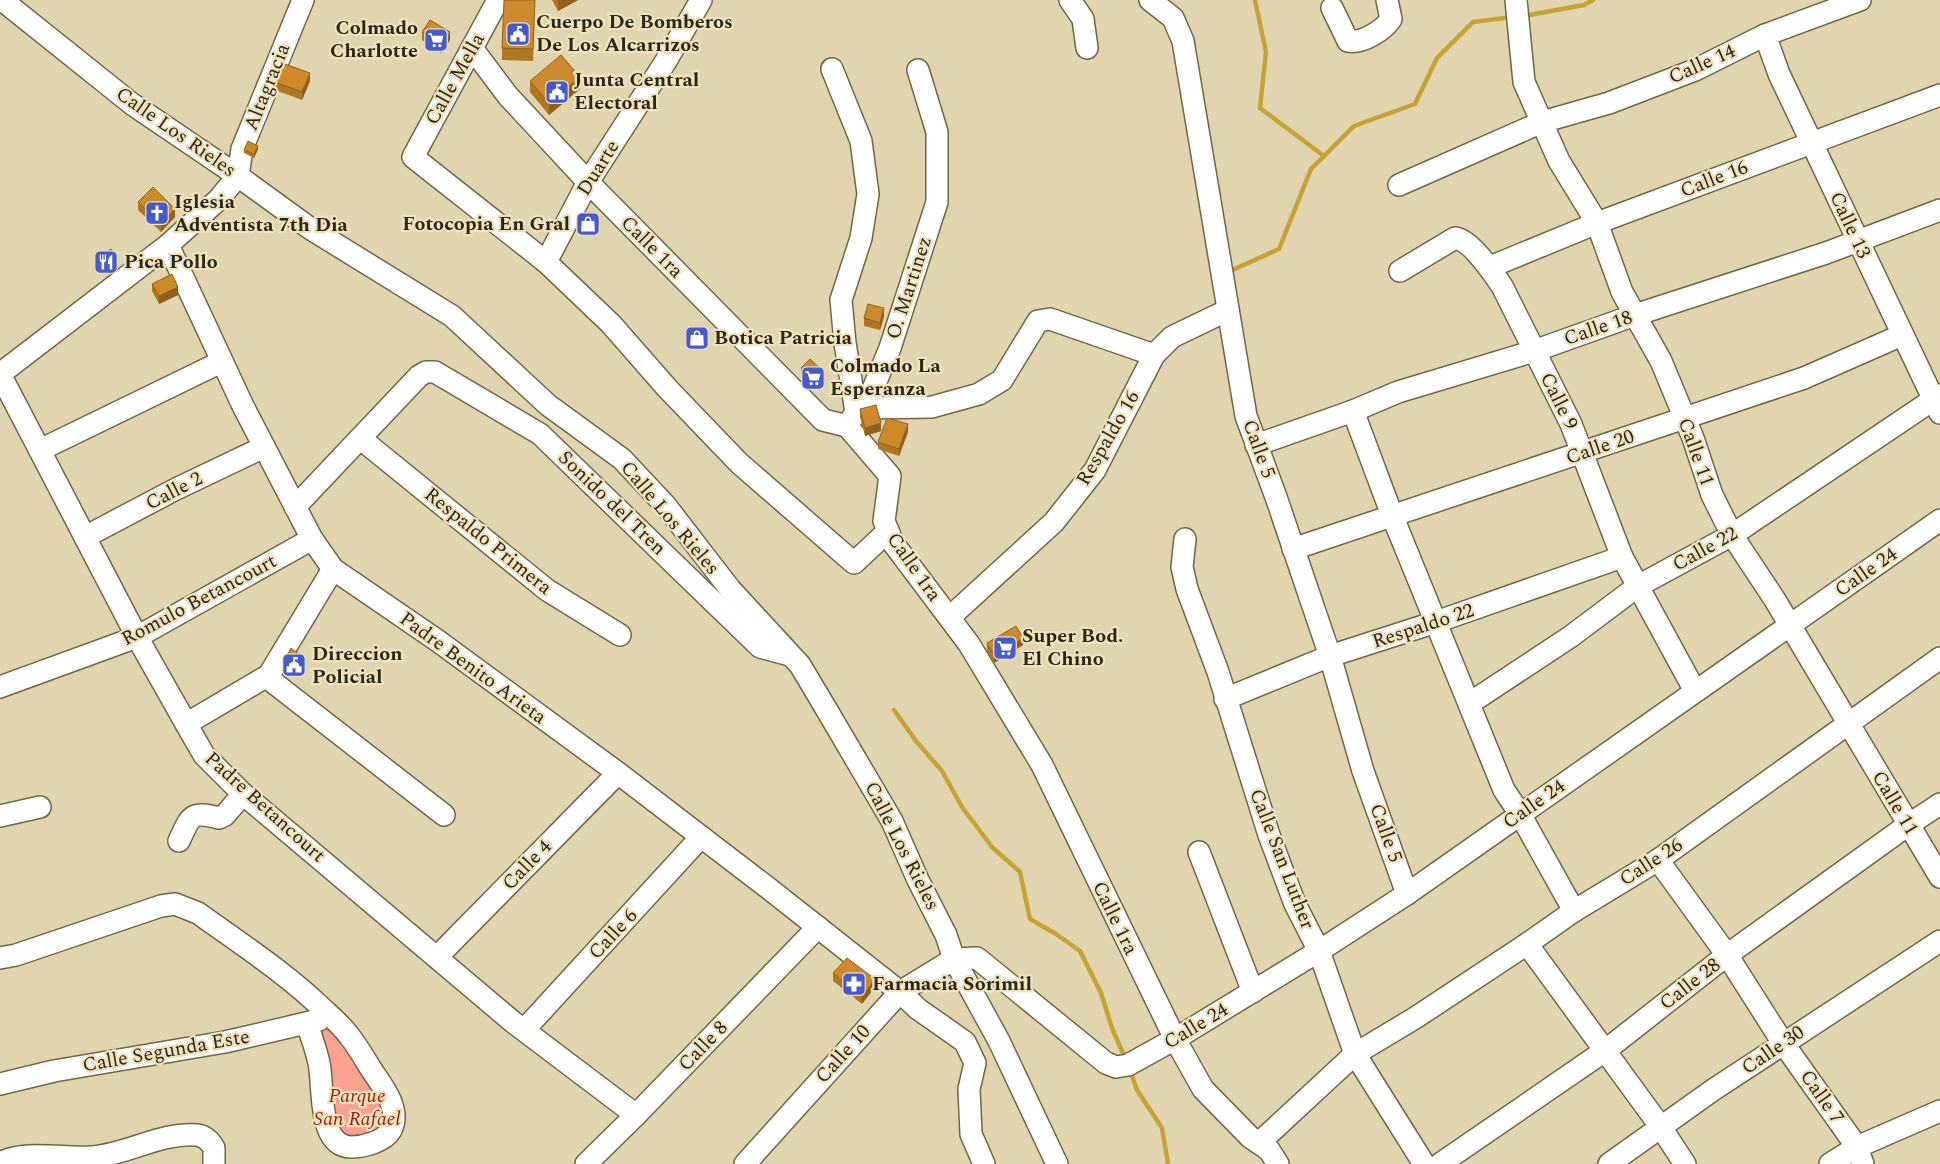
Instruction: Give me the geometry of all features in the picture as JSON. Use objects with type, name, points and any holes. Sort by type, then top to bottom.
[{"type":"street","name":"Calle Los Rieles","points":[[2,0],[132,104],[238,176],[311,229],[452,316],[548,404],[622,459],[666,506],[730,589],[800,665],[892,821],[918,880],[946,934],[954,959],[1000,1041],[1056,1164]]},
{"type":"street","name":"Altagracia","points":[[238,176],[242,149],[303,0]]},
{"type":"street","name":"Calle Mella","points":[[498,0],[413,157],[546,262]]},
{"type":"street","name":"Duarte","points":[[546,262],[588,182],[666,61],[701,0]]},
{"type":"street","points":[[1070,0],[1083,18],[1087,48]]},
{"type":"street","name":"Calle 5","points":[[1150,0],[1173,18],[1183,41],[1246,416],[1276,497],[1330,656],[1363,771],[1407,894]]},
{"type":"street","points":[[1332,8],[1348,41],[1355,42],[1386,27],[1391,19],[1387,0]]},
{"type":"street","name":"Calle 11","points":[[1516,0],[1524,82],[1560,161],[1597,223],[1622,292],[1661,361],[1693,438],[1712,495],[1732,535],[1790,626],[1940,877]]},
{"type":"street","name":"Calle 14","points":[[1399,185],[1542,122],[1609,103],[1694,70],[1765,35],[1860,0]]},
{"type":"street","name":"Calle 13","points":[[1765,35],[1779,74],[1858,242],[1902,335],[1938,402]]},
{"type":"street","name":"Calle 1ra","points":[[472,48],[508,96],[588,182],[823,420],[856,415],[890,476],[884,521],[893,543],[969,644],[1042,765],[1175,1039],[1204,1089],[1250,1136],[1269,1150],[1278,1164]]},
{"type":"street","points":[[832,69],[861,141],[868,194],[861,238],[842,300],[845,343],[856,415],[932,407],[979,394],[1002,380],[1038,321],[1050,320],[1154,355]]},
{"type":"street","name":"O. Martinez","points":[[856,415],[890,348],[937,202],[937,132],[918,70]]},
{"type":"street","name":"Calle 16","points":[[1490,267],[1597,223],[1940,95]]},
{"type":"street","points":[[0,374],[168,245],[218,200],[238,176]]},
{"type":"street","name":"Calle 18","points":[[1256,445],[1353,411],[1398,392],[1534,351],[1635,314],[1826,254],[1940,210]]},
{"type":"street","name":"Calle 9","points":[[1400,271],[1455,238],[1462,240],[1490,267],[1502,286],[1571,424],[1622,557],[1695,691]]},
{"type":"street","name":"Padre Benito Arieta","points":[[168,245],[221,362],[264,447],[312,539],[333,569],[438,641],[618,773],[818,927],[900,992],[918,1009],[965,1042],[974,1063],[969,1089],[971,1134],[984,1164]]},
{"type":"street","points":[[546,262],[611,324],[667,388],[739,463],[854,563],[888,531]]},
{"type":"street","name":"Respaldo 16","points":[[950,618],[1054,522],[1095,470],[1154,355],[1172,337],[1228,310]]},
{"type":"street","name":"Calle 20","points":[[1293,549],[1804,378],[1902,335]]},
{"type":"street","points":[[40,450],[221,362]]},
{"type":"street","name":"Sonido del Tren","points":[[360,439],[419,376],[426,372],[435,372],[540,434],[760,647],[790,655]]},
{"type":"street","name":"Padre Betancourt","points":[[0,374],[137,637],[204,755],[243,794],[524,1030],[636,1115]]},
{"type":"street","name":"Calle 22","points":[[1470,703],[1570,637],[1638,586],[1732,535],[1938,402]]},
{"type":"street","points":[[1353,411],[1392,515],[1504,790],[1520,814],[1574,911]]},
{"type":"street","points":[[295,507],[360,439]]},
{"type":"street","name":"Respaldo Primera","points":[[360,439],[547,590],[620,635]]},
{"type":"street","name":"Calle 2","points":[[85,537],[176,489],[264,447]]},
{"type":"street","name":"Calle 24","points":[[954,959],[977,958],[1106,1063],[1116,1067],[1128,1065],[1253,992],[1407,894],[1940,520]]},
{"type":"street","name":"Romulo Betancourt","points":[[0,687],[137,637],[312,539]]},
{"type":"street","name":"Calle San Luther","points":[[1185,539],[1182,566],[1187,589],[1218,672],[1269,835],[1295,904],[1319,951],[1355,1054],[1424,1164]]},
{"type":"street","name":"Respaldo 22","points":[[1225,699],[1330,656],[1436,622],[1622,557]]},
{"type":"street","points":[[186,724],[269,675],[333,569]]},
{"type":"street","name":"Calle 26","points":[[1260,1143],[1355,1054],[1415,1018],[1574,911],[1658,860],[1940,658]]},
{"type":"street","points":[[269,675],[274,683],[444,815]]},
{"type":"street","name":"Calle 4","points":[[437,957],[618,773]]},
{"type":"street","points":[[179,841],[187,824],[194,816],[201,814],[219,818],[225,815],[243,794]]},
{"type":"street","name":"Calle 28","points":[[1440,1164],[1606,1050],[1727,955],[1908,824],[1940,804]]},
{"type":"street","points":[[0,816],[40,807]]},
{"type":"street","name":"Calle 6","points":[[524,1030],[702,837]]},
{"type":"street","points":[[1198,852],[1253,992]]},
{"type":"street","name":"Calle 7","points":[[1658,860],[1727,955],[1783,1043],[1860,1155]]},
{"type":"street","points":[[0,958],[147,909],[175,904],[198,913],[302,988],[350,1036],[386,1090],[395,1117],[389,1134],[377,1141],[356,1147],[344,1147],[334,1140],[328,1131],[325,1119],[319,1062],[307,1023]]},
{"type":"street","name":"Calle 8","points":[[586,1164],[818,927]]},
{"type":"street","name":"Calle 30","points":[[1608,1164],[1660,1126],[1783,1043],[1940,941]]},
{"type":"street","points":[[1527,944],[1606,1050],[1686,1164]]},
{"type":"street","name":"Calle 10","points":[[745,1164],[900,992],[954,959]]},
{"type":"street","name":"Calle Segunda Este","points":[[0,1084],[54,1071],[225,1042],[331,1017]]},
{"type":"street","points":[[1830,1164],[1860,1155],[1940,1111]]},
{"type":"street","points":[[0,1163],[20,1156],[93,1157],[113,1154],[172,1137],[198,1135],[206,1138],[214,1148],[214,1164]]},
{"type":"green space","name":"Parque San Rafael","points":[[333,1027],[383,1093],[386,1124],[356,1141],[339,1139],[318,1029]]},
{"type":"building","name":"Cuerpo De Bomberos De Los Alcarrizos","points":[[504,0],[535,0],[533,49],[502,48]]},
{"type":"building","points":[[430,20],[450,32],[441,45],[422,32]]},
{"type":"building","points":[[561,55],[580,77],[549,103],[530,81]]},
{"type":"building","points":[[282,63],[310,73],[302,92],[275,82]]},
{"type":"building","points":[[248,141],[258,146],[254,154],[244,150]]},
{"type":"building","points":[[153,187],[175,209],[161,224],[138,202]]},
{"type":"building","points":[[584,213],[594,218],[594,227],[580,221]]},
{"type":"building","points":[[111,249],[117,258],[102,267],[96,258]]},
{"type":"building","points":[[172,274],[178,287],[159,296],[152,284]]},
{"type":"building","points":[[868,304],[884,308],[880,323],[864,318]]},
{"type":"building","points":[[700,327],[705,333],[695,341],[690,335]]},
{"type":"building","points":[[810,359],[825,373],[816,383],[801,368]]},
{"type":"building","points":[[876,405],[881,423],[865,428],[860,409]]},
{"type":"building","points":[[887,418],[908,424],[899,449],[878,442]]},
{"type":"building","points":[[1016,626],[1023,638],[994,655],[987,643]]},
{"type":"building","name":"Direccion Policial","points":[[291,648],[305,659],[295,672],[283,663]]},
{"type":"building","name":"Farmacia Sorimil","points":[[847,958],[875,979],[862,997],[833,973]]},
{"type":"waterway","points":[[1255,0],[1266,52],[1260,108],[1324,156]]},
{"type":"waterway","points":[[1529,15],[1584,5],[1593,0]]},
{"type":"waterway","points":[[1228,272],[1279,249],[1311,169],[1354,126],[1415,104],[1437,58],[1473,22],[1513,17]]},
{"type":"waterway","points":[[894,710],[916,741],[942,771],[962,807],[992,847],[1020,872],[1030,919],[1080,951],[1101,993],[1112,1028],[1126,1060]]},
{"type":"waterway","points":[[1130,1070],[1137,1090],[1162,1128],[1168,1164]]},
{"type":"place","name":"Cuerpo De Bomberos De Los Alcarrizos","points":[[518,34]]},
{"type":"place","name":"Colmado Charlotte","points":[[436,40]]},
{"type":"place","name":"Junta Central Electoral","points":[[557,92]]},
{"type":"place","name":"Iglesia Adventista 7th Dia","points":[[157,213]]},
{"type":"place","name":"Fotocopia En Gral","points":[[588,224]]},
{"type":"place","name":"Pica Pollo","points":[[106,262]]},
{"type":"place","name":"Botica Patricia","points":[[697,338]]},
{"type":"place","name":"Colmado La Esperanza","points":[[813,378]]},
{"type":"place","name":"Super Bod. El Chino","points":[[1005,648]]},
{"type":"place","name":"Direccion Policial","points":[[294,665]]},
{"type":"place","name":"Farmacia Sorimil","points":[[854,984]]}]
